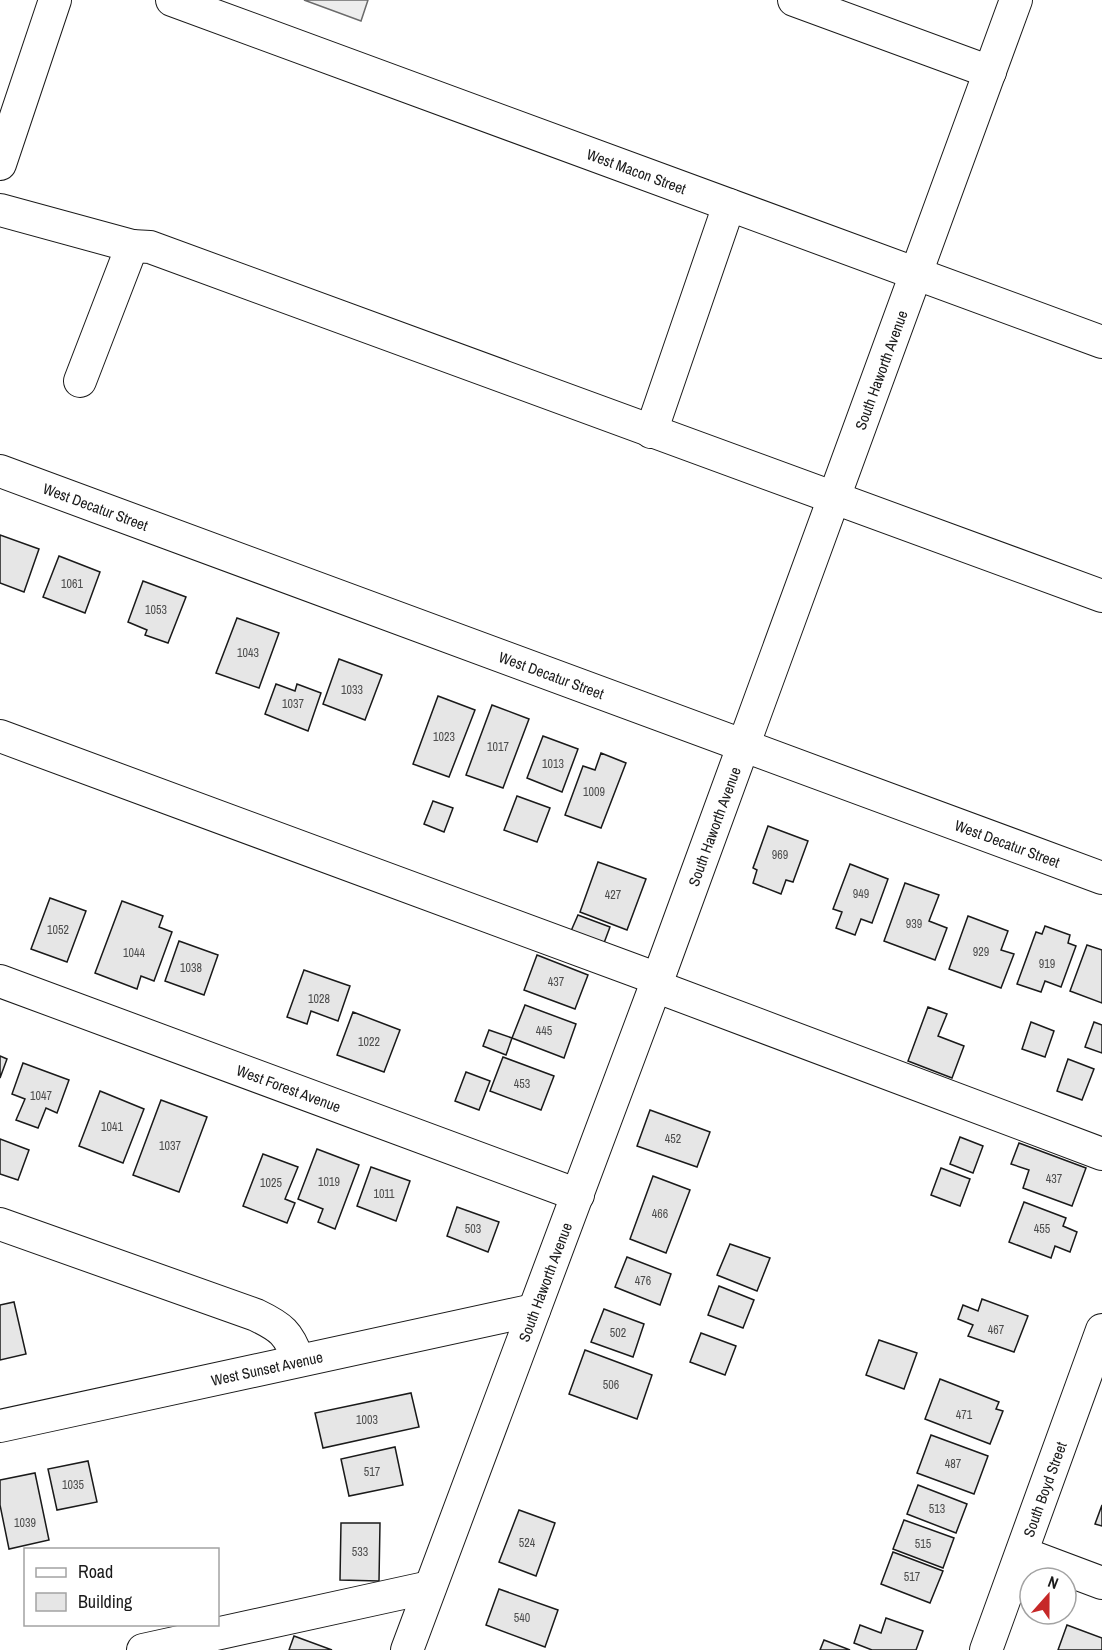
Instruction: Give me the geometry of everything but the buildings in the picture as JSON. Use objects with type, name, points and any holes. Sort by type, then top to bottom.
[{"type":"street","points":[[0,164],[55,0]]},
{"type":"street","name":"West Macon Street","points":[[172,0],[1102,342]]},
{"type":"street","points":[[794,0],[990,72]]},
{"type":"street","name":"South Haworth Avenue","points":[[407,1650],[578,1195],[1016,0]]},
{"type":"street","points":[[651,432],[729,205]]},
{"type":"street","points":[[0,210],[132,246],[150,247],[651,432],[835,496],[1102,596]]},
{"type":"street","points":[[80,381],[132,246]]},
{"type":"street","name":"West Decatur Street","points":[[0,471],[1102,878]]},
{"type":"street","points":[[0,736],[1102,1154]]},
{"type":"street","name":"West Forest Avenue","points":[[0,981],[578,1195]]},
{"type":"street","points":[[0,1224],[256,1315],[278,1326],[291,1340],[298,1360]]},
{"type":"street","name":"West Sunset Avenue","points":[[0,1426],[534,1310]]},
{"type":"street","name":"South Boyd Street","points":[[986,1650],[1102,1330]]},
{"type":"street","points":[[1022,1553],[1102,1583]]},
{"type":"street","points":[[144,1650],[430,1587]]},
{"type":"shaded area","points":[[304,0],[368,0],[361,21]]}]
